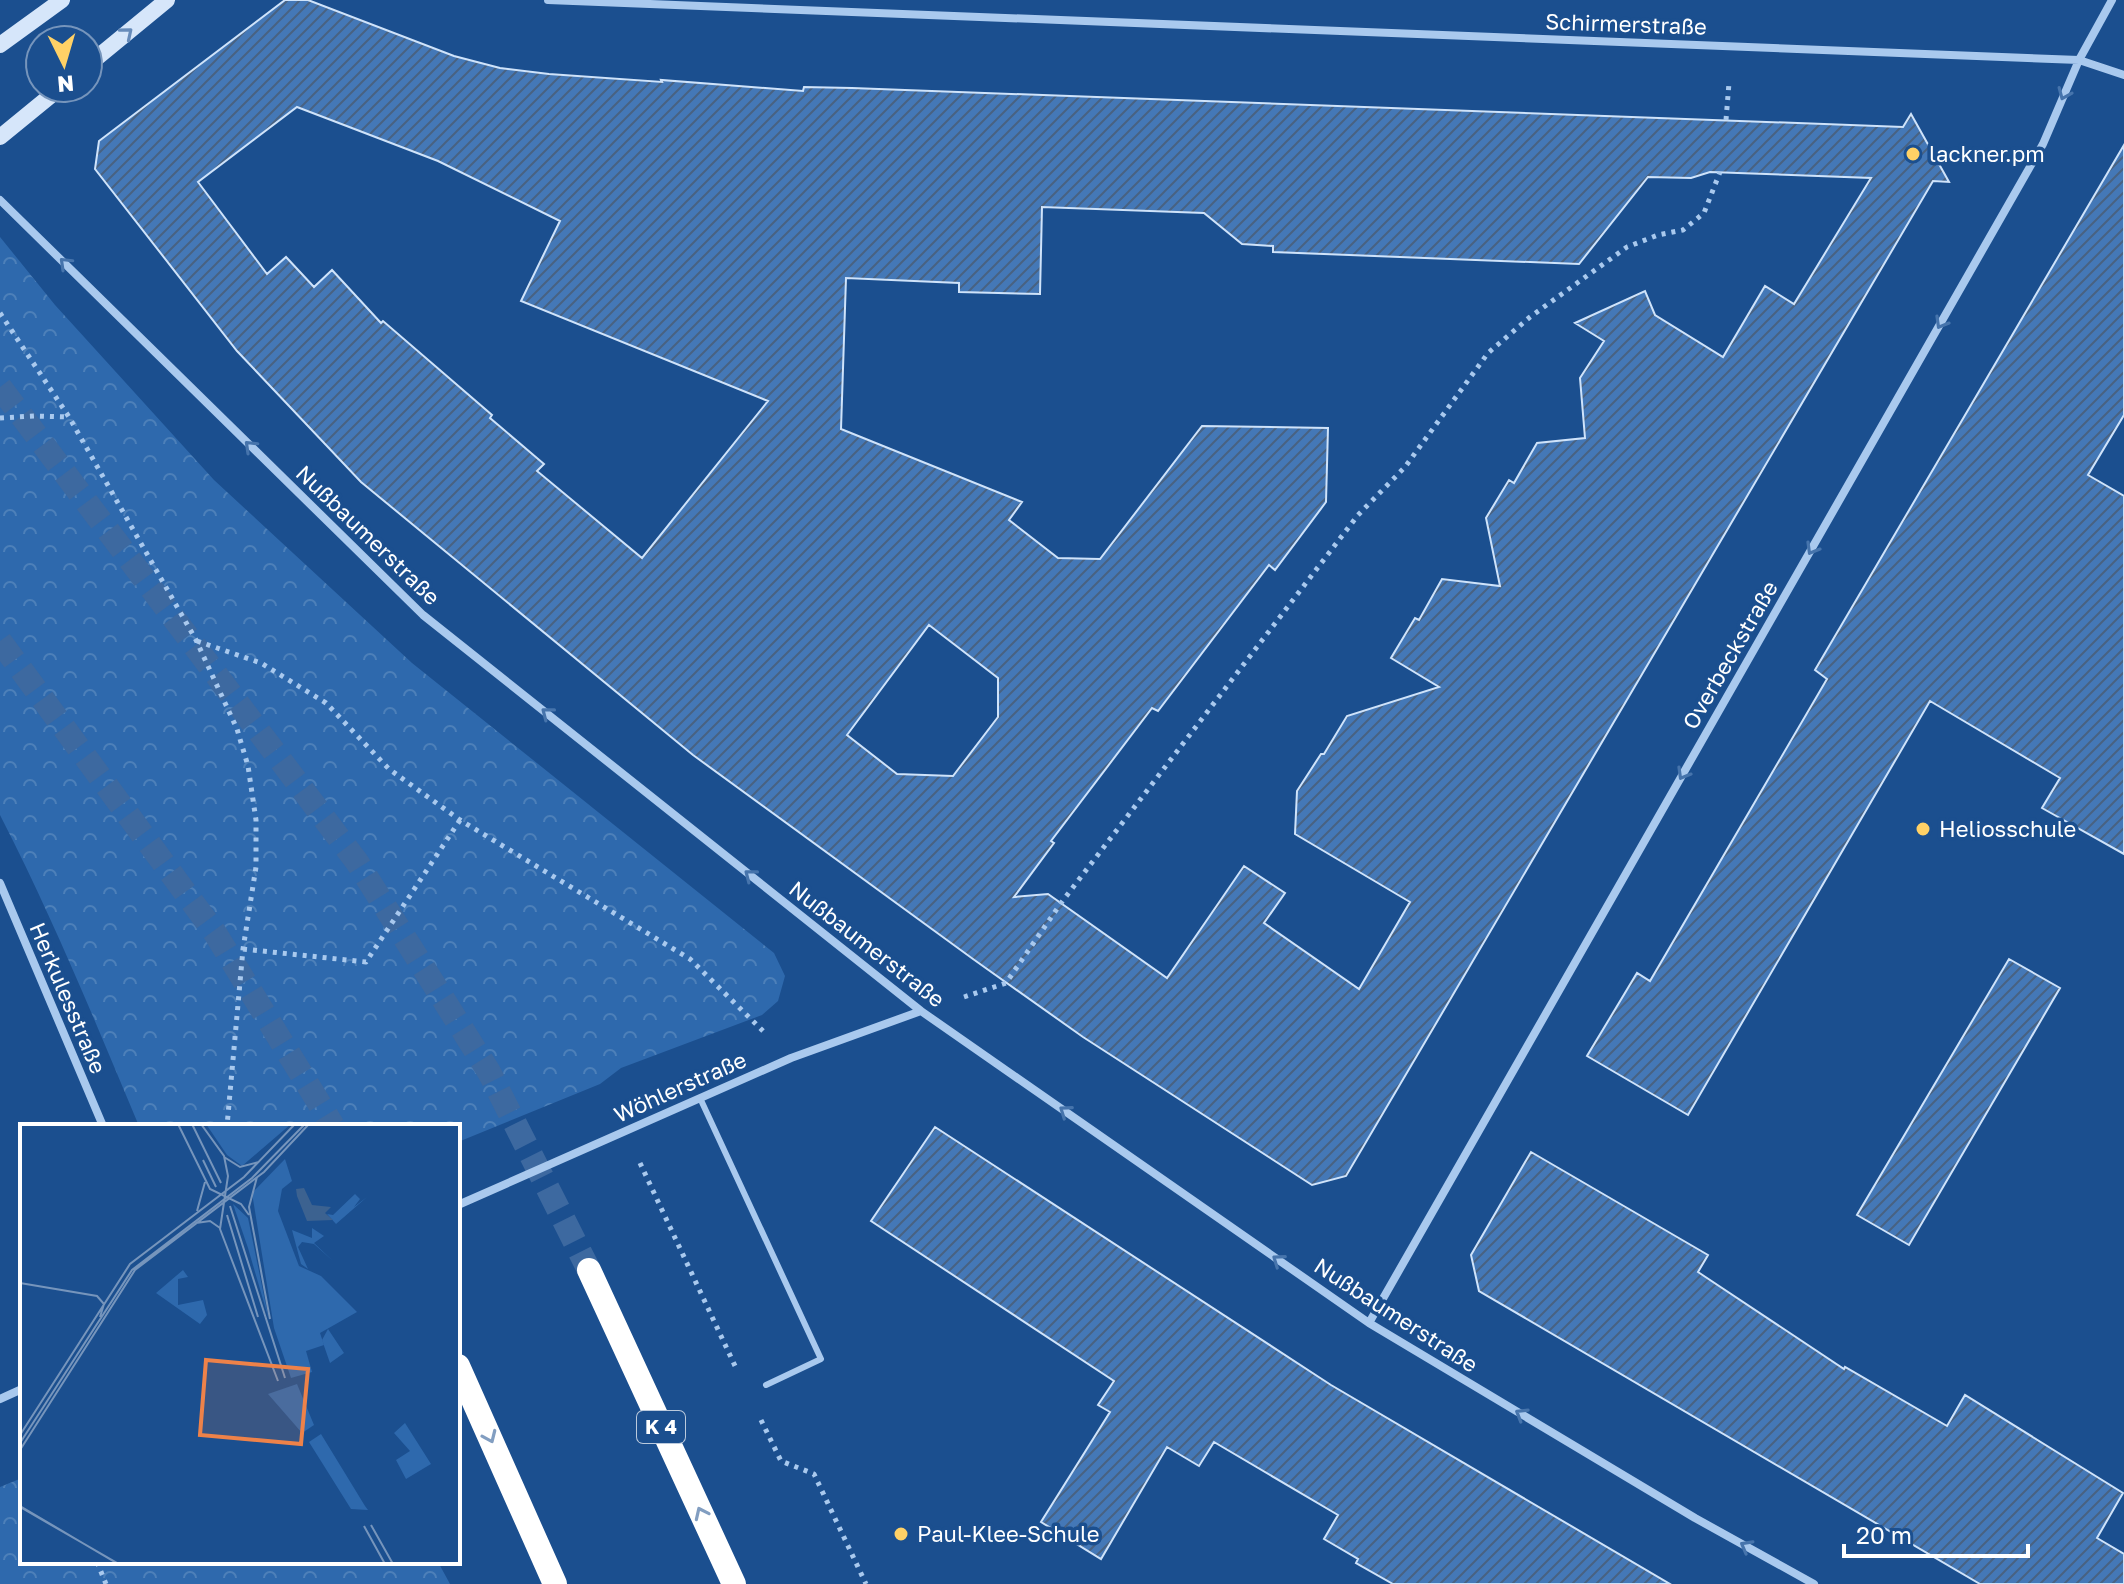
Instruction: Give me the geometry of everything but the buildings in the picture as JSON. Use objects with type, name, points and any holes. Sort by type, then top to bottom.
[{"type":"highway","name":"K 4","points":[[589,1270],[734,1584]]},
{"type":"highway","points":[[460,1370],[555,1584]]},
{"type":"street","points":[[0,45],[62,0]]},
{"type":"street","points":[[104,52],[167,0]]},
{"type":"street","name":"Schirmerstraße","points":[[548,0],[2079,60],[2124,75]]},
{"type":"street","name":"Overbeckstraße","points":[[1369,1323],[2043,144],[2079,60],[2112,0]]},
{"type":"street","points":[[0,137],[40,104]]},
{"type":"street","name":"Nußbaumerstraße","points":[[0,200],[423,615],[921,1011],[1369,1323],[1695,1518],[1814,1584]]},
{"type":"street","name":"Herkulesstraße","points":[[0,883],[102,1124]]},
{"type":"street","name":"Wöhlerstraße","points":[[460,1204],[791,1058],[921,1011]]},
{"type":"street","points":[[0,1399],[20,1390]]},
{"type":"lane","points":[[700,1098],[821,1359],[766,1385]]},
{"type":"path","points":[[921,1011],[1006,983],[1061,903],[1166,765],[1358,515],[1405,467],[1488,353],[1530,317],[1627,247],[1658,235],[1683,230],[1704,213],[1720,172]]},
{"type":"path","points":[[0,313],[69,417],[196,640],[237,729],[248,766],[256,820],[256,867],[243,949],[227,1124]]},
{"type":"path","points":[[0,418],[69,417]]},
{"type":"path","points":[[196,640],[261,663],[326,703],[389,769],[460,820],[690,959],[791,1058]]},
{"type":"path","points":[[243,949],[366,962],[460,820]]},
{"type":"path","points":[[625,1131],[738,1370]]},
{"type":"path","points":[[758,1413],[781,1461],[814,1474],[866,1584]]},
{"type":"path","points":[[98,1564],[106,1584]]},
{"type":"green space","points":[[0,237],[55,305],[214,480],[412,663],[774,953],[785,976],[778,1001],[762,1015],[621,1068],[600,1084],[460,1141],[460,1124],[138,1124],[55,930],[0,815]]},
{"type":"green space","points":[[20,1479],[20,1564],[439,1564],[450,1584],[0,1584],[0,1487]]},
{"type":"tunnel","points":[[0,387],[357,862],[489,1072],[589,1270]]},
{"type":"tunnel","points":[[0,641],[215,933],[332,1124]]},
{"type":"place","name":"lackner.pm","points":[[1913,154]]},
{"type":"place","name":"Heliosschule","points":[[1923,829]]},
{"type":"place","name":"Paul-Klee-Schule","points":[[901,1534]]}]
